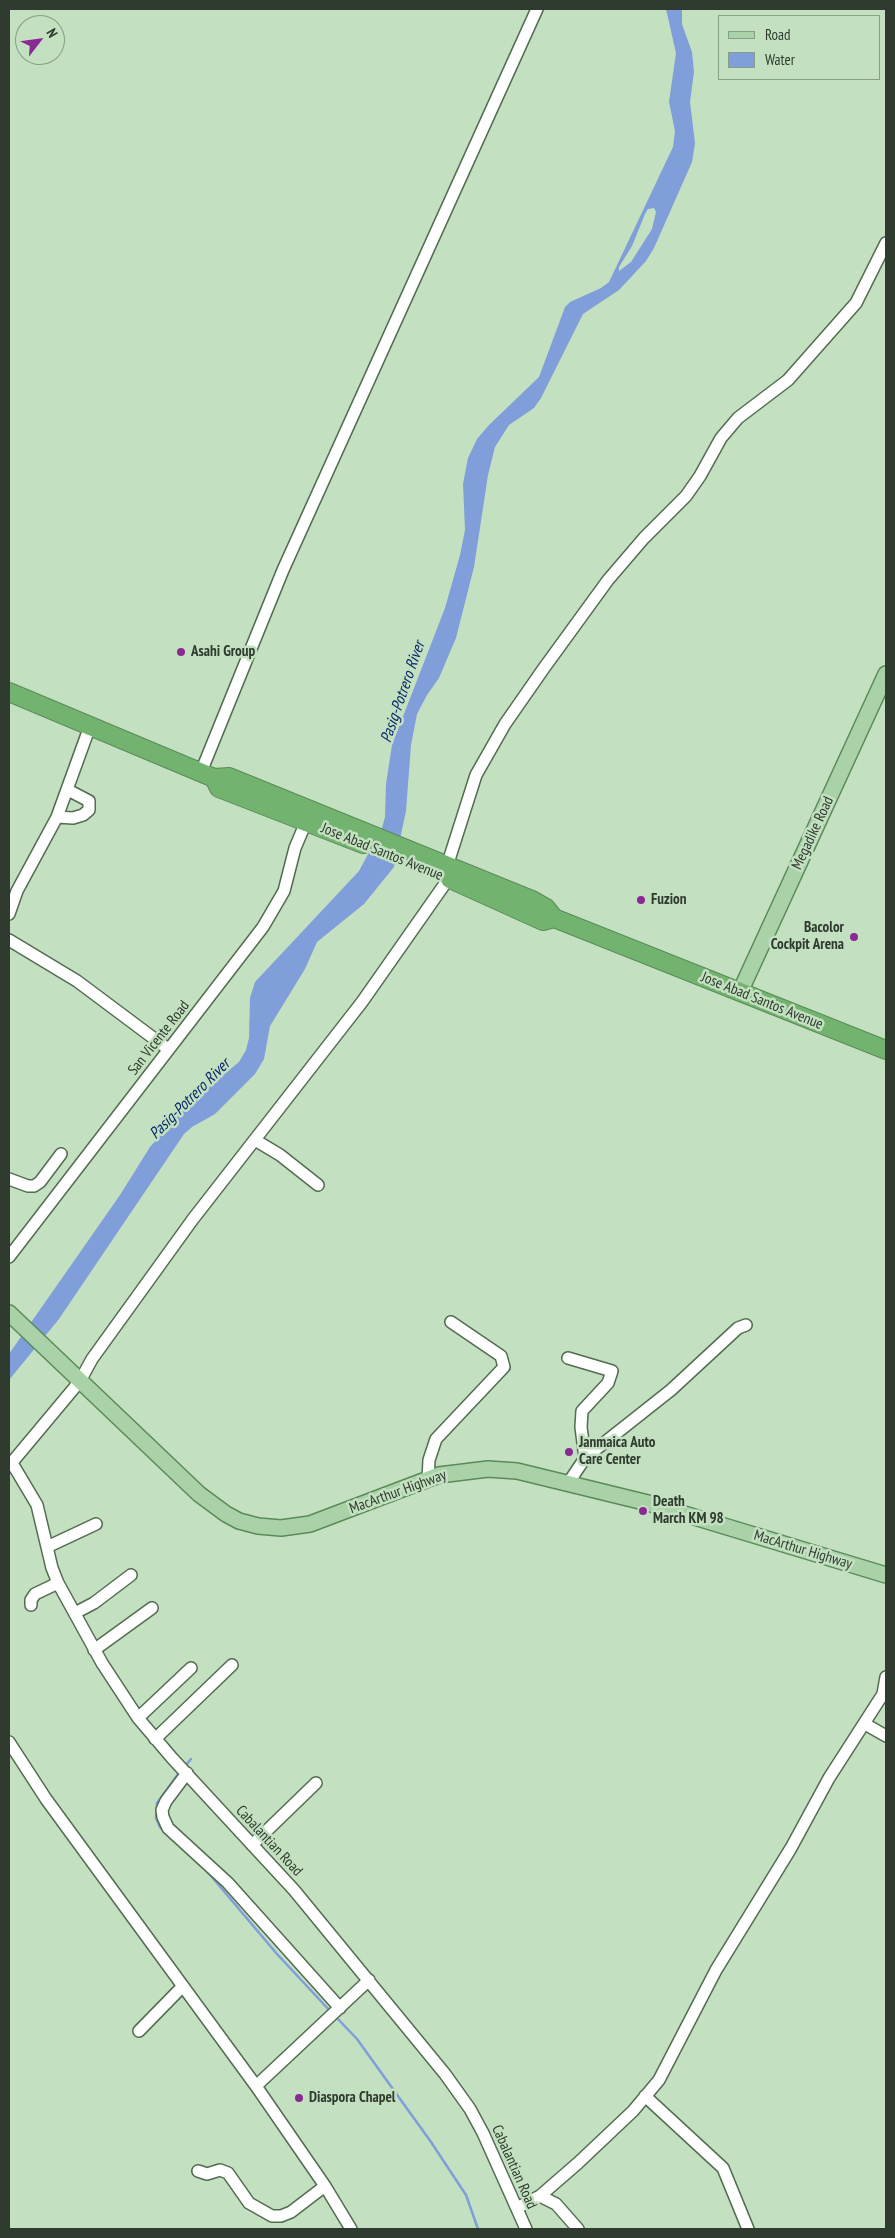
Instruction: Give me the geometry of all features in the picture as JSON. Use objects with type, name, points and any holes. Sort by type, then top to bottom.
[{"type":"highway","name":"Jose Abad Santos Avenue","points":[[9,692],[207,775],[219,788],[311,819],[444,870],[532,900],[546,908],[554,918],[886,1050]]},
{"type":"main road","name":"Megadike Road","points":[[740,992],[886,674]]},
{"type":"main road","name":"MacArthur Highway","points":[[9,1313],[199,1494],[239,1521],[258,1526],[281,1528],[310,1524],[428,1479],[462,1470],[517,1471],[569,1482],[648,1503],[886,1575]]},
{"type":"street","points":[[207,775],[283,570],[537,9]]},
{"type":"street","points":[[10,1464],[78,1379],[193,1220],[362,1002],[444,870],[476,775],[505,724],[541,672],[608,580],[644,538],[686,496],[700,476],[721,438],[738,418],[788,380],[856,304],[886,243]]},
{"type":"street","points":[[9,914],[17,891],[57,817],[90,726]]},
{"type":"street","points":[[57,817],[73,818],[83,815],[89,810],[89,801],[68,790]]},
{"type":"street","name":"San Vicente Road","points":[[9,1257],[258,934],[279,902],[284,891],[295,848],[311,819]]},
{"type":"street","points":[[9,940],[77,981],[168,1049]]},
{"type":"street","points":[[255,1140],[280,1155],[318,1185]]},
{"type":"street","points":[[9,1178],[28,1186],[34,1186],[40,1182],[61,1154]]},
{"type":"street","points":[[428,1479],[429,1460],[436,1439],[504,1367],[501,1356],[493,1349],[451,1322]]},
{"type":"street","points":[[569,1482],[585,1458],[672,1390],[735,1330],[746,1325]]},
{"type":"street","points":[[568,1358],[612,1371],[608,1383],[582,1411],[585,1458]]},
{"type":"street","name":"Cabalantian Road","points":[[10,1464],[37,1505],[58,1583],[94,1650],[138,1718],[155,1739],[294,1890],[445,2074],[470,2109],[526,2229]]},
{"type":"street","points":[[47,1547],[96,1524]]},
{"type":"street","points":[[74,1613],[94,1603],[131,1574]]},
{"type":"street","points":[[32,1605],[31,1600],[35,1594],[58,1583]]},
{"type":"street","points":[[94,1650],[152,1608]]},
{"type":"street","points":[[155,1739],[232,1664]]},
{"type":"street","points":[[138,1718],[191,1668]]},
{"type":"street","points":[[517,2208],[540,2196],[604,2139],[645,2096],[662,2073],[716,1970],[791,1848],[829,1778],[883,1694],[886,1677]]},
{"type":"street","points":[[865,1724],[886,1736]]},
{"type":"street","points":[[9,1742],[46,1799],[256,2086],[325,2186],[351,2229]]},
{"type":"street","points":[[187,1773],[166,1801],[162,1810],[168,1828],[228,1883],[338,2010]]},
{"type":"street","points":[[252,1845],[316,1783]]},
{"type":"street","points":[[256,2086],[369,1980]]},
{"type":"street","points":[[139,2031],[183,1986]]},
{"type":"street","points":[[645,2096],[723,2168],[748,2229]]},
{"type":"street","points":[[198,2171],[207,2174],[220,2170],[228,2173],[249,2204],[272,2216],[282,2216],[291,2212],[325,2186]]},
{"type":"street","points":[[540,2196],[556,2204],[578,2229]]},
{"type":"water","points":[[666,9],[682,9],[682,24],[692,52],[694,72],[690,102],[695,143],[692,162],[654,248],[646,261],[619,290],[583,314],[541,398],[534,408],[509,425],[495,447],[488,475],[474,567],[456,638],[439,678],[417,714],[411,745],[406,811],[394,867],[364,904],[317,942],[305,969],[270,1026],[264,1059],[255,1074],[215,1114],[192,1127],[184,1134],[59,1319],[9,1380],[9,1354],[120,1195],[150,1147],[192,1101],[239,1062],[246,1050],[249,1038],[250,998],[255,982],[359,871],[382,828],[385,817],[386,784],[392,745],[445,608],[460,555],[465,530],[463,484],[468,458],[477,439],[489,425],[539,377],[565,307],[570,302],[601,288],[609,282],[673,147],[675,131],[669,102],[676,53]],"holes":[[[654,208],[656,212],[652,229],[631,262],[619,271],[619,267],[632,246],[648,209]]]},
{"type":"waterway","points":[[186,1765],[191,1759]]},
{"type":"waterway","points":[[164,1831],[156,1818],[157,1803],[179,1773]]},
{"type":"waterway","points":[[206,1870],[277,1954],[331,2012]]},
{"type":"waterway","points":[[335,2016],[357,2039],[431,2142],[466,2195],[478,2229]]},
{"type":"place","name":"Asahi Group","points":[[181,652]]},
{"type":"place","name":"Fuzion","points":[[641,900]]},
{"type":"place","name":"Bacolor Cockpit Arena","points":[[854,937]]},
{"type":"place","name":"Janmaica Auto Care Center","points":[[569,1452]]},
{"type":"place","name":"Death March KM 98","points":[[643,1511]]},
{"type":"place","name":"Diaspora Chapel","points":[[299,2098]]},
{"type":"water label","name":"Pasig-Potrero River","points":[[403,692]]},
{"type":"water label","name":"Pasig-Potrero River","points":[[190,1099]]}]
